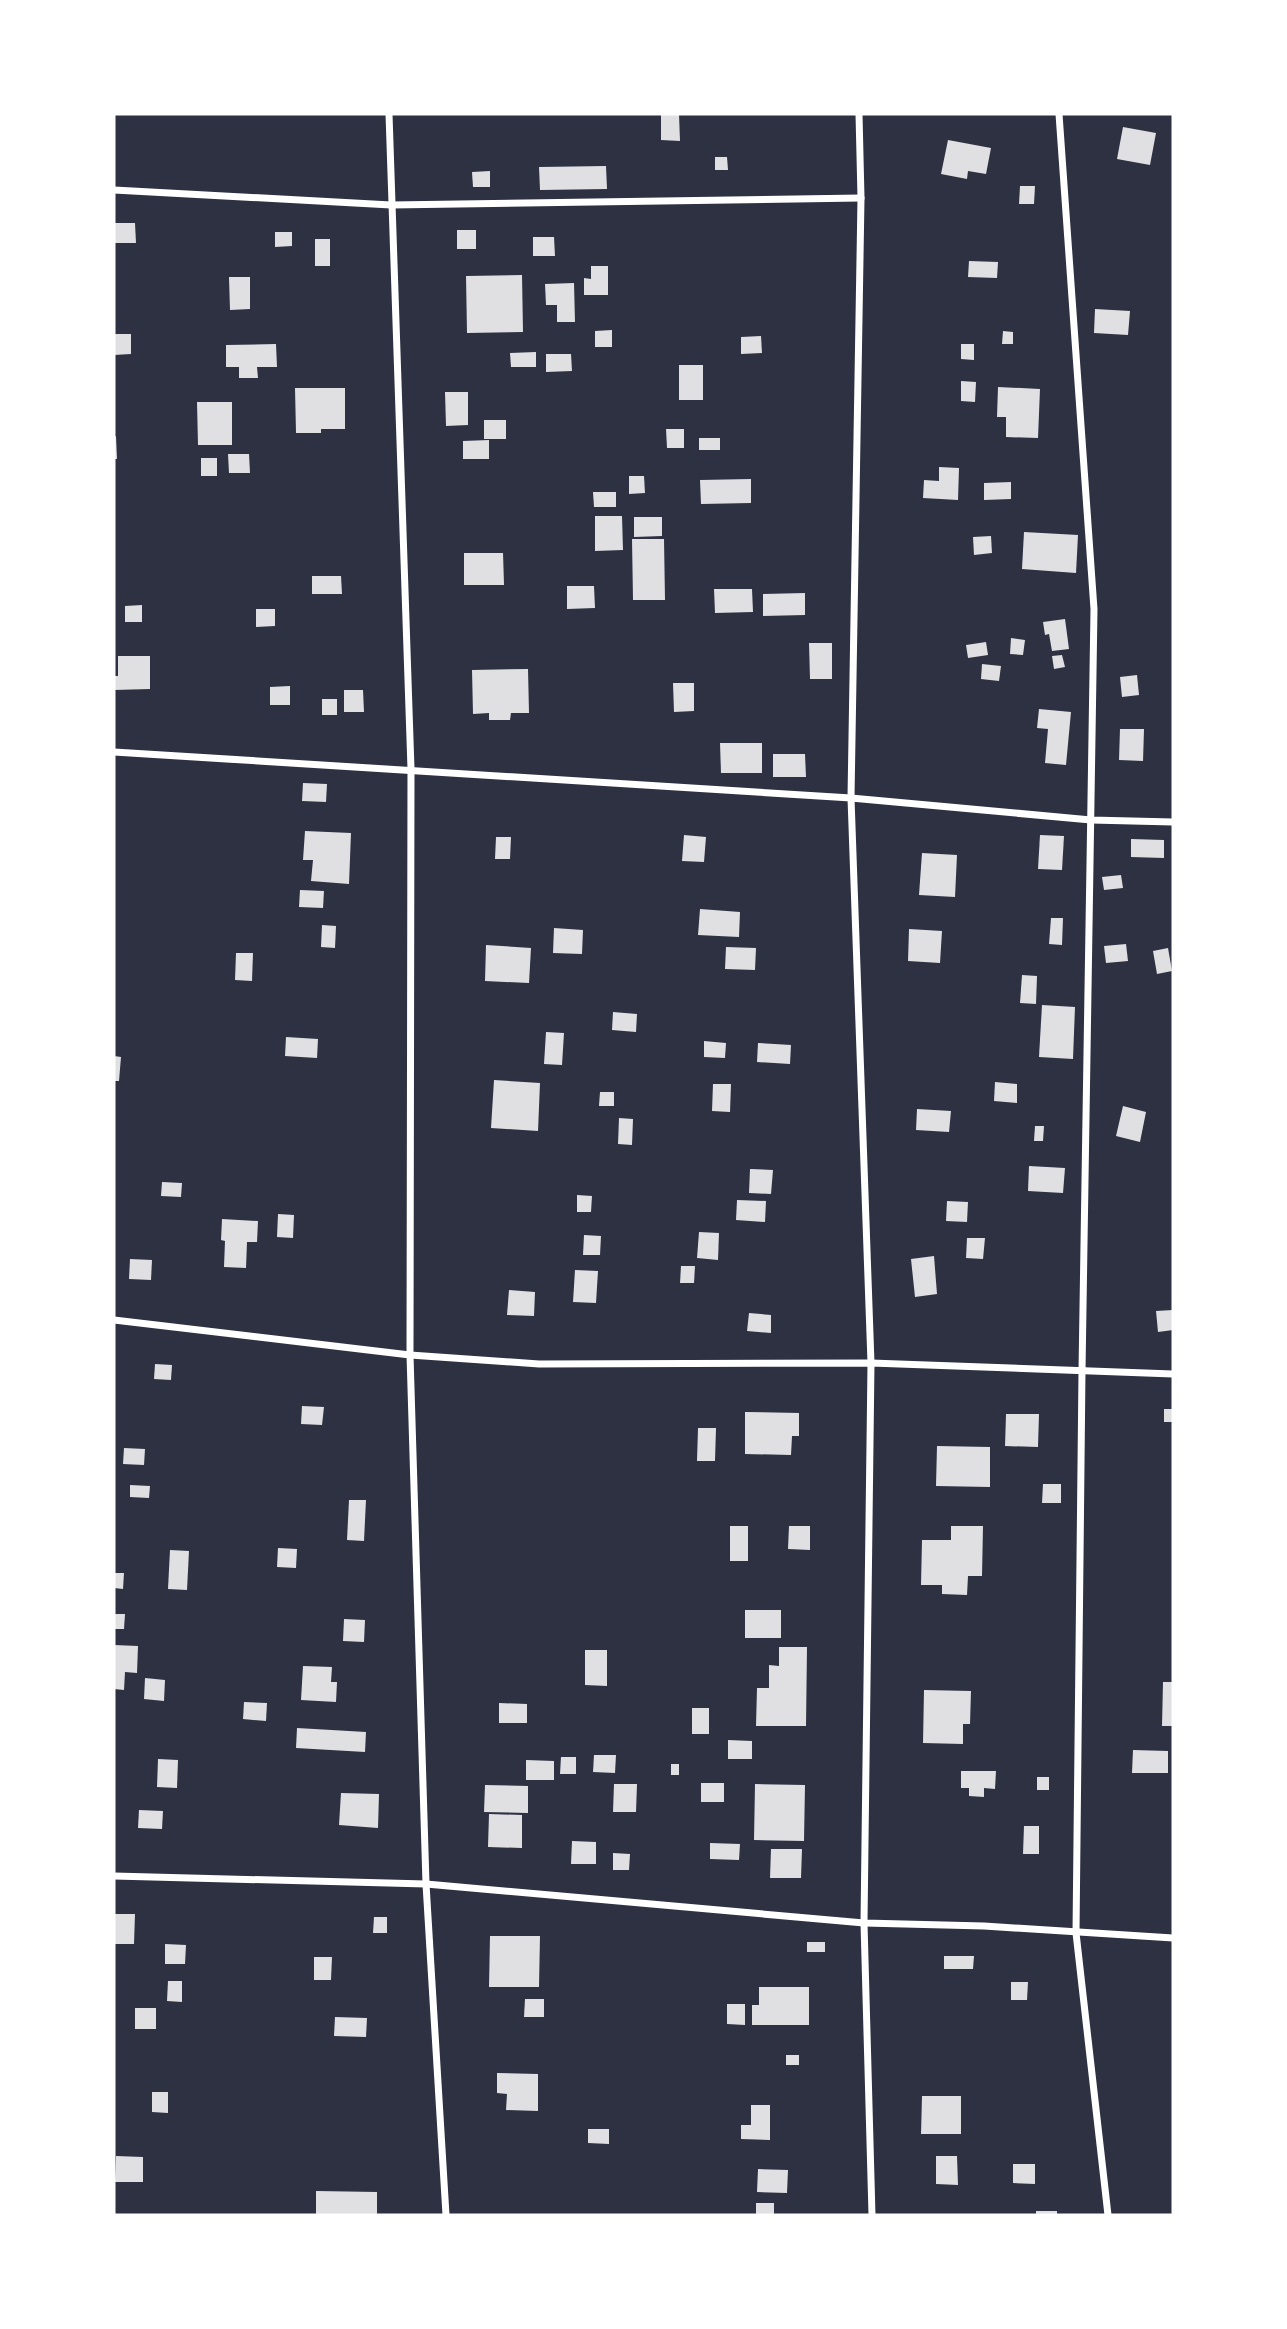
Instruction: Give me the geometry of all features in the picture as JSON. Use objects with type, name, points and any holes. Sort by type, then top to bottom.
[{"type":"street","points":[[389,114],[411,769],[410,1355],[426,1884],[446,2215]]},
{"type":"street","points":[[859,114],[861,198],[851,798],[871,1363],[864,1923],[872,2215]]},
{"type":"street","points":[[1059,114],[1094,609],[1076,1933],[1108,2215]]},
{"type":"street","points":[[114,190],[391,205],[861,198]]},
{"type":"street","points":[[114,752],[851,798],[1091,820],[1173,822]]},
{"type":"street","points":[[114,1320],[410,1355],[539,1364],[871,1363],[1173,1374]]},
{"type":"street","points":[[114,1876],[426,1884],[864,1923],[984,1926],[1173,1938]]},
{"type":"building","points":[[661,114],[679,114],[680,141],[661,140]]},
{"type":"building","points":[[1123,127],[1156,133],[1150,165],[1117,159]]},
{"type":"building","points":[[948,140],[991,148],[986,174],[968,171],[967,179],[941,174]]},
{"type":"building","points":[[715,157],[727,157],[728,170],[715,170]]},
{"type":"building","points":[[606,166],[607,189],[540,190],[539,167]]},
{"type":"building","points":[[490,171],[490,187],[473,187],[472,172]]},
{"type":"building","points":[[1020,186],[1035,186],[1034,204],[1019,204]]},
{"type":"building","points":[[114,223],[135,223],[136,243],[114,243]]},
{"type":"building","points":[[457,230],[476,230],[476,249],[457,249]]},
{"type":"building","points":[[275,232],[292,232],[292,246],[275,247]]},
{"type":"building","points":[[533,237],[554,237],[555,256],[533,256]]},
{"type":"building","points":[[315,239],[330,239],[330,266],[315,266]]},
{"type":"building","points":[[969,261],[998,262],[997,278],[968,277]]},
{"type":"building","points":[[591,266],[608,266],[608,295],[584,295],[584,278],[591,279]]},
{"type":"building","points":[[522,275],[523,332],[467,333],[466,276]]},
{"type":"building","points":[[229,277],[250,277],[250,309],[230,310]]},
{"type":"building","points":[[574,283],[575,322],[557,322],[557,305],[546,305],[545,284]]},
{"type":"building","points":[[1095,309],[1130,311],[1128,335],[1094,333]]},
{"type":"building","points":[[612,330],[612,347],[595,347],[595,331]]},
{"type":"building","points":[[1003,331],[1013,332],[1013,344],[1002,344]]},
{"type":"building","points":[[114,334],[131,334],[131,354],[114,355]]},
{"type":"building","points":[[761,336],[762,353],[741,354],[741,337]]},
{"type":"building","points":[[276,344],[277,367],[257,367],[258,378],[239,378],[239,367],[226,367],[226,345]]},
{"type":"building","points":[[961,344],[974,344],[974,360],[961,359]]},
{"type":"building","points":[[536,352],[536,367],[511,367],[510,353]]},
{"type":"building","points":[[546,354],[571,354],[572,371],[546,372]]},
{"type":"building","points":[[679,365],[703,365],[703,400],[679,400]]},
{"type":"building","points":[[961,381],[976,382],[975,402],[961,401]]},
{"type":"building","points":[[998,387],[1040,389],[1038,438],[1006,437],[1006,417],[997,417]]},
{"type":"building","points":[[295,388],[345,388],[345,429],[296,433]]},
{"type":"building","points":[[445,392],[468,392],[468,425],[446,426]]},
{"type":"building","points":[[197,402],[232,402],[232,445],[198,445]]},
{"type":"building","points":[[484,420],[506,420],[506,439],[484,439]]},
{"type":"building","points":[[666,429],[684,429],[684,448],[667,448]]},
{"type":"building","points":[[116,436],[117,459],[114,459],[114,437]]},
{"type":"building","points":[[699,438],[720,438],[720,450],[699,450]]},
{"type":"building","points":[[489,440],[489,459],[463,459],[463,441]]},
{"type":"building","points":[[228,454],[249,454],[250,473],[229,473]]},
{"type":"building","points":[[201,458],[217,458],[217,476],[201,476]]},
{"type":"building","points":[[939,467],[959,468],[958,500],[923,498],[924,480],[939,481]]},
{"type":"building","points":[[629,476],[644,476],[645,493],[629,494]]},
{"type":"building","points":[[751,479],[751,503],[701,504],[700,480]]},
{"type":"building","points":[[1011,482],[1011,499],[984,500],[984,483]]},
{"type":"building","points":[[593,492],[616,492],[616,507],[594,507]]},
{"type":"building","points":[[595,516],[622,516],[623,550],[595,551]]},
{"type":"building","points":[[634,517],[662,517],[662,536],[634,537]]},
{"type":"building","points":[[1024,532],[1078,535],[1076,573],[1022,569]]},
{"type":"building","points":[[991,536],[992,553],[974,555],[973,537]]},
{"type":"building","points":[[632,539],[664,539],[665,600],[633,600]]},
{"type":"building","points":[[464,553],[503,553],[504,585],[464,585]]},
{"type":"building","points":[[312,576],[341,576],[342,594],[312,594]]},
{"type":"building","points":[[567,586],[594,586],[595,608],[567,609]]},
{"type":"building","points":[[714,589],[752,589],[753,612],[715,613]]},
{"type":"building","points":[[805,593],[805,615],[763,616],[763,594]]},
{"type":"building","points":[[142,605],[142,622],[125,622],[125,606]]},
{"type":"building","points":[[256,609],[275,609],[275,626],[256,627]]},
{"type":"building","points":[[1065,619],[1069,649],[1052,651],[1049,634],[1045,635],[1043,622]]},
{"type":"building","points":[[1011,638],[1025,640],[1023,655],[1010,654]]},
{"type":"building","points":[[986,642],[988,655],[968,658],[966,645]]},
{"type":"building","points":[[809,643],[832,643],[832,679],[810,679]]},
{"type":"building","points":[[1062,655],[1065,667],[1054,669],[1052,656]]},
{"type":"building","points":[[118,656],[150,656],[150,689],[114,690],[114,676],[118,676]]},
{"type":"building","points":[[982,664],[1001,666],[999,681],[981,679]]},
{"type":"building","points":[[528,669],[529,713],[511,713],[510,720],[489,720],[489,713],[473,714],[472,670]]},
{"type":"building","points":[[1137,675],[1139,695],[1122,697],[1120,677]]},
{"type":"building","points":[[673,683],[694,683],[694,711],[674,712]]},
{"type":"building","points":[[290,686],[290,705],[270,705],[270,687]]},
{"type":"building","points":[[344,690],[363,690],[364,712],[344,712]]},
{"type":"building","points":[[322,699],[337,699],[337,715],[322,715]]},
{"type":"building","points":[[1039,709],[1071,712],[1066,765],[1045,763],[1048,729],[1037,728]]},
{"type":"building","points":[[1120,729],[1144,729],[1143,761],[1119,760]]},
{"type":"building","points":[[720,743],[762,743],[762,773],[721,773]]},
{"type":"building","points":[[773,754],[805,754],[806,777],[773,777]]},
{"type":"building","points":[[303,783],[327,784],[326,802],[302,801]]},
{"type":"building","points":[[305,831],[351,833],[349,884],[311,881],[313,860],[303,860]]},
{"type":"building","points":[[684,835],[706,837],[704,862],[682,861]]},
{"type":"building","points":[[1040,835],[1064,836],[1062,870],[1038,869]]},
{"type":"building","points":[[496,837],[511,837],[510,859],[495,859]]},
{"type":"building","points":[[1131,839],[1164,840],[1164,858],[1131,857]]},
{"type":"building","points":[[922,853],[957,855],[955,897],[919,895]]},
{"type":"building","points":[[1121,875],[1123,888],[1104,890],[1102,877]]},
{"type":"building","points":[[300,890],[324,891],[323,908],[299,907]]},
{"type":"building","points":[[700,909],[740,912],[739,937],[698,935]]},
{"type":"building","points":[[1051,918],[1063,918],[1062,945],[1049,944]]},
{"type":"building","points":[[322,925],[336,926],[335,948],[321,947]]},
{"type":"building","points":[[554,928],[583,930],[582,954],[553,953]]},
{"type":"building","points":[[909,929],[942,931],[940,963],[908,961]]},
{"type":"building","points":[[1126,944],[1128,961],[1106,963],[1104,946]]},
{"type":"building","points":[[486,945],[531,948],[529,983],[485,981]]},
{"type":"building","points":[[726,947],[756,948],[755,970],[725,969]]},
{"type":"building","points":[[1168,948],[1172,971],[1157,974],[1153,951]]},
{"type":"building","points":[[236,953],[253,953],[252,981],[235,980]]},
{"type":"building","points":[[1022,975],[1037,976],[1036,1004],[1020,1003]]},
{"type":"building","points":[[1042,1005],[1075,1007],[1073,1059],[1039,1057]]},
{"type":"building","points":[[613,1012],[637,1014],[636,1032],[612,1030]]},
{"type":"building","points":[[546,1032],[564,1033],[562,1065],[544,1064]]},
{"type":"building","points":[[286,1037],[318,1039],[317,1058],[285,1056]]},
{"type":"building","points":[[704,1041],[726,1043],[725,1058],[704,1057]]},
{"type":"building","points":[[758,1043],[791,1045],[790,1064],[757,1062]]},
{"type":"building","points":[[114,1056],[121,1057],[119,1081],[114,1081]]},
{"type":"building","points":[[494,1080],[540,1083],[538,1131],[491,1128]]},
{"type":"building","points":[[995,1082],[1017,1084],[1017,1103],[994,1101]]},
{"type":"building","points":[[713,1084],[731,1084],[730,1112],[712,1111]]},
{"type":"building","points":[[600,1092],[614,1092],[614,1106],[599,1106]]},
{"type":"building","points":[[1123,1106],[1146,1112],[1140,1142],[1116,1136]]},
{"type":"building","points":[[917,1109],[951,1111],[949,1132],[916,1130]]},
{"type":"building","points":[[619,1118],[633,1119],[632,1145],[618,1144]]},
{"type":"building","points":[[1035,1126],[1044,1126],[1043,1141],[1034,1141]]},
{"type":"building","points":[[1029,1166],[1065,1168],[1063,1193],[1028,1191]]},
{"type":"building","points":[[750,1169],[773,1170],[771,1194],[749,1193]]},
{"type":"building","points":[[162,1182],[182,1183],[181,1197],[161,1196]]},
{"type":"building","points":[[577,1195],[592,1196],[591,1212],[577,1212]]},
{"type":"building","points":[[737,1200],[766,1201],[765,1222],[736,1220]]},
{"type":"building","points":[[947,1201],[968,1202],[967,1222],[946,1221]]},
{"type":"building","points":[[278,1214],[294,1215],[293,1238],[277,1237]]},
{"type":"building","points":[[222,1219],[258,1221],[257,1242],[247,1242],[246,1268],[224,1267]]},
{"type":"building","points":[[699,1232],[719,1233],[718,1260],[697,1258]]},
{"type":"building","points":[[584,1235],[601,1236],[600,1255],[583,1255]]},
{"type":"building","points":[[967,1238],[985,1238],[983,1259],[966,1258]]},
{"type":"building","points":[[934,1256],[937,1294],[915,1297],[911,1259]]},
{"type":"building","points":[[130,1259],[152,1260],[151,1280],[129,1279]]},
{"type":"building","points":[[681,1266],[695,1266],[694,1283],[680,1283]]},
{"type":"building","points":[[575,1270],[598,1271],[596,1303],[573,1302]]},
{"type":"building","points":[[509,1290],[535,1292],[534,1316],[507,1315]]},
{"type":"building","points":[[1173,1310],[1173,1330],[1158,1332],[1156,1311]]},
{"type":"building","points":[[749,1313],[771,1315],[771,1333],[747,1331]]},
{"type":"building","points":[[155,1364],[172,1365],[171,1380],[154,1379]]},
{"type":"building","points":[[302,1406],[324,1407],[322,1425],[301,1424]]},
{"type":"building","points":[[1164,1409],[1173,1409],[1173,1422],[1164,1422]]},
{"type":"building","points":[[745,1412],[799,1413],[799,1436],[792,1436],[791,1455],[745,1454]]},
{"type":"building","points":[[1006,1414],[1039,1414],[1038,1447],[1005,1446]]},
{"type":"building","points":[[698,1428],[716,1428],[715,1461],[697,1461]]},
{"type":"building","points":[[937,1446],[990,1447],[990,1487],[936,1486]]},
{"type":"building","points":[[124,1448],[145,1449],[144,1465],[123,1464]]},
{"type":"building","points":[[1043,1484],[1061,1484],[1061,1503],[1042,1503]]},
{"type":"building","points":[[130,1485],[150,1486],[149,1498],[130,1497]]},
{"type":"building","points":[[349,1500],[366,1500],[364,1541],[347,1540]]},
{"type":"building","points":[[730,1526],[748,1526],[748,1561],[730,1561]]},
{"type":"building","points":[[789,1526],[810,1526],[810,1550],[788,1549]]},
{"type":"building","points":[[951,1526],[983,1526],[982,1576],[968,1576],[967,1595],[942,1594],[942,1585],[921,1585],[922,1540],[951,1540]]},
{"type":"building","points":[[278,1548],[297,1549],[296,1568],[277,1567]]},
{"type":"building","points":[[170,1550],[189,1551],[187,1590],[168,1589]]},
{"type":"building","points":[[114,1573],[124,1573],[123,1589],[114,1588]]},
{"type":"building","points":[[745,1610],[781,1610],[781,1638],[745,1638]]},
{"type":"building","points":[[114,1614],[125,1614],[124,1629],[114,1629]]},
{"type":"building","points":[[344,1619],[365,1620],[364,1642],[343,1641]]},
{"type":"building","points":[[114,1645],[138,1646],[137,1673],[125,1672],[124,1690],[114,1689]]},
{"type":"building","points":[[779,1647],[807,1647],[806,1726],[756,1726],[757,1688],[769,1688],[769,1665],[779,1666]]},
{"type":"building","points":[[585,1650],[607,1650],[607,1686],[585,1685]]},
{"type":"building","points":[[303,1666],[332,1667],[331,1682],[337,1682],[336,1702],[301,1700]]},
{"type":"building","points":[[145,1678],[165,1680],[164,1701],[144,1699]]},
{"type":"building","points":[[1163,1682],[1173,1682],[1173,1726],[1162,1726]]},
{"type":"building","points":[[924,1690],[971,1691],[970,1724],[963,1724],[963,1744],[923,1743]]},
{"type":"building","points":[[244,1702],[267,1703],[266,1721],[243,1719]]},
{"type":"building","points":[[499,1703],[527,1704],[527,1723],[499,1723]]},
{"type":"building","points":[[692,1708],[709,1708],[709,1734],[692,1734]]},
{"type":"building","points":[[297,1728],[366,1732],[365,1752],[296,1748]]},
{"type":"building","points":[[728,1740],[752,1741],[752,1759],[728,1759]]},
{"type":"building","points":[[1133,1750],[1168,1751],[1168,1773],[1132,1773]]},
{"type":"building","points":[[594,1755],[616,1755],[615,1773],[593,1772]]},
{"type":"building","points":[[561,1757],[576,1757],[576,1774],[560,1774]]},
{"type":"building","points":[[158,1759],[178,1760],[177,1788],[157,1787]]},
{"type":"building","points":[[526,1760],[554,1761],[554,1780],[526,1780]]},
{"type":"building","points":[[671,1764],[679,1764],[679,1775],[671,1775]]},
{"type":"building","points":[[961,1771],[996,1771],[995,1789],[984,1788],[984,1797],[969,1796],[969,1788],[961,1788]]},
{"type":"building","points":[[1037,1777],[1049,1777],[1049,1790],[1037,1790]]},
{"type":"building","points":[[701,1783],[724,1783],[724,1802],[701,1802]]},
{"type":"building","points":[[614,1784],[637,1784],[636,1812],[613,1812]]},
{"type":"building","points":[[755,1784],[805,1785],[804,1841],[754,1840]]},
{"type":"building","points":[[485,1785],[528,1786],[528,1813],[484,1812]]},
{"type":"building","points":[[341,1793],[379,1794],[378,1828],[339,1825]]},
{"type":"building","points":[[139,1810],[163,1811],[162,1829],[138,1828]]},
{"type":"building","points":[[489,1814],[522,1815],[522,1848],[488,1847]]},
{"type":"building","points":[[1024,1826],[1039,1826],[1039,1854],[1023,1854]]},
{"type":"building","points":[[572,1841],[596,1842],[596,1864],[571,1864]]},
{"type":"building","points":[[710,1843],[740,1844],[739,1860],[710,1859]]},
{"type":"building","points":[[771,1849],[802,1849],[801,1878],[770,1878]]},
{"type":"building","points":[[613,1853],[630,1854],[629,1870],[613,1870]]},
{"type":"building","points":[[114,1914],[135,1914],[134,1944],[114,1944]]},
{"type":"building","points":[[374,1917],[387,1917],[387,1933],[373,1933]]},
{"type":"building","points":[[490,1936],[540,1936],[539,1987],[489,1987]]},
{"type":"building","points":[[807,1942],[825,1942],[825,1952],[807,1952]]},
{"type":"building","points":[[165,1944],[186,1945],[185,1964],[165,1964]]},
{"type":"building","points":[[944,1956],[974,1956],[973,1969],[944,1969]]},
{"type":"building","points":[[314,1957],[332,1957],[331,1980],[314,1980]]},
{"type":"building","points":[[168,1981],[182,1981],[182,2002],[167,2001]]},
{"type":"building","points":[[1011,1982],[1028,1982],[1027,2000],[1011,2000]]},
{"type":"building","points":[[759,1987],[809,1987],[809,2025],[752,2025],[752,2005],[759,2005]]},
{"type":"building","points":[[525,1999],[544,1999],[544,2017],[524,2017]]},
{"type":"building","points":[[727,2004],[745,2004],[745,2025],[727,2024]]},
{"type":"building","points":[[135,2008],[156,2008],[156,2029],[135,2029]]},
{"type":"building","points":[[335,2017],[367,2018],[366,2037],[334,2036]]},
{"type":"building","points":[[786,2055],[799,2055],[799,2065],[786,2065]]},
{"type":"building","points":[[497,2073],[538,2074],[538,2111],[506,2110],[507,2094],[497,2093]]},
{"type":"building","points":[[152,2092],[168,2092],[168,2113],[152,2112]]},
{"type":"building","points":[[922,2096],[961,2096],[961,2134],[921,2134]]},
{"type":"building","points":[[751,2105],[770,2105],[770,2140],[741,2139],[741,2125],[751,2125]]},
{"type":"building","points":[[588,2129],[609,2129],[609,2144],[588,2143]]},
{"type":"building","points":[[116,2156],[143,2157],[143,2182],[115,2182]]},
{"type":"building","points":[[936,2156],[957,2156],[958,2185],[936,2184]]},
{"type":"building","points":[[1013,2164],[1035,2164],[1035,2184],[1013,2183]]},
{"type":"building","points":[[758,2169],[788,2170],[787,2193],[757,2192]]},
{"type":"building","points":[[316,2191],[377,2192],[377,2215],[316,2215]]},
{"type":"building","points":[[756,2203],[774,2203],[774,2215],[756,2215]]},
{"type":"building","points":[[1036,2211],[1057,2211],[1057,2215],[1036,2215]]}]
